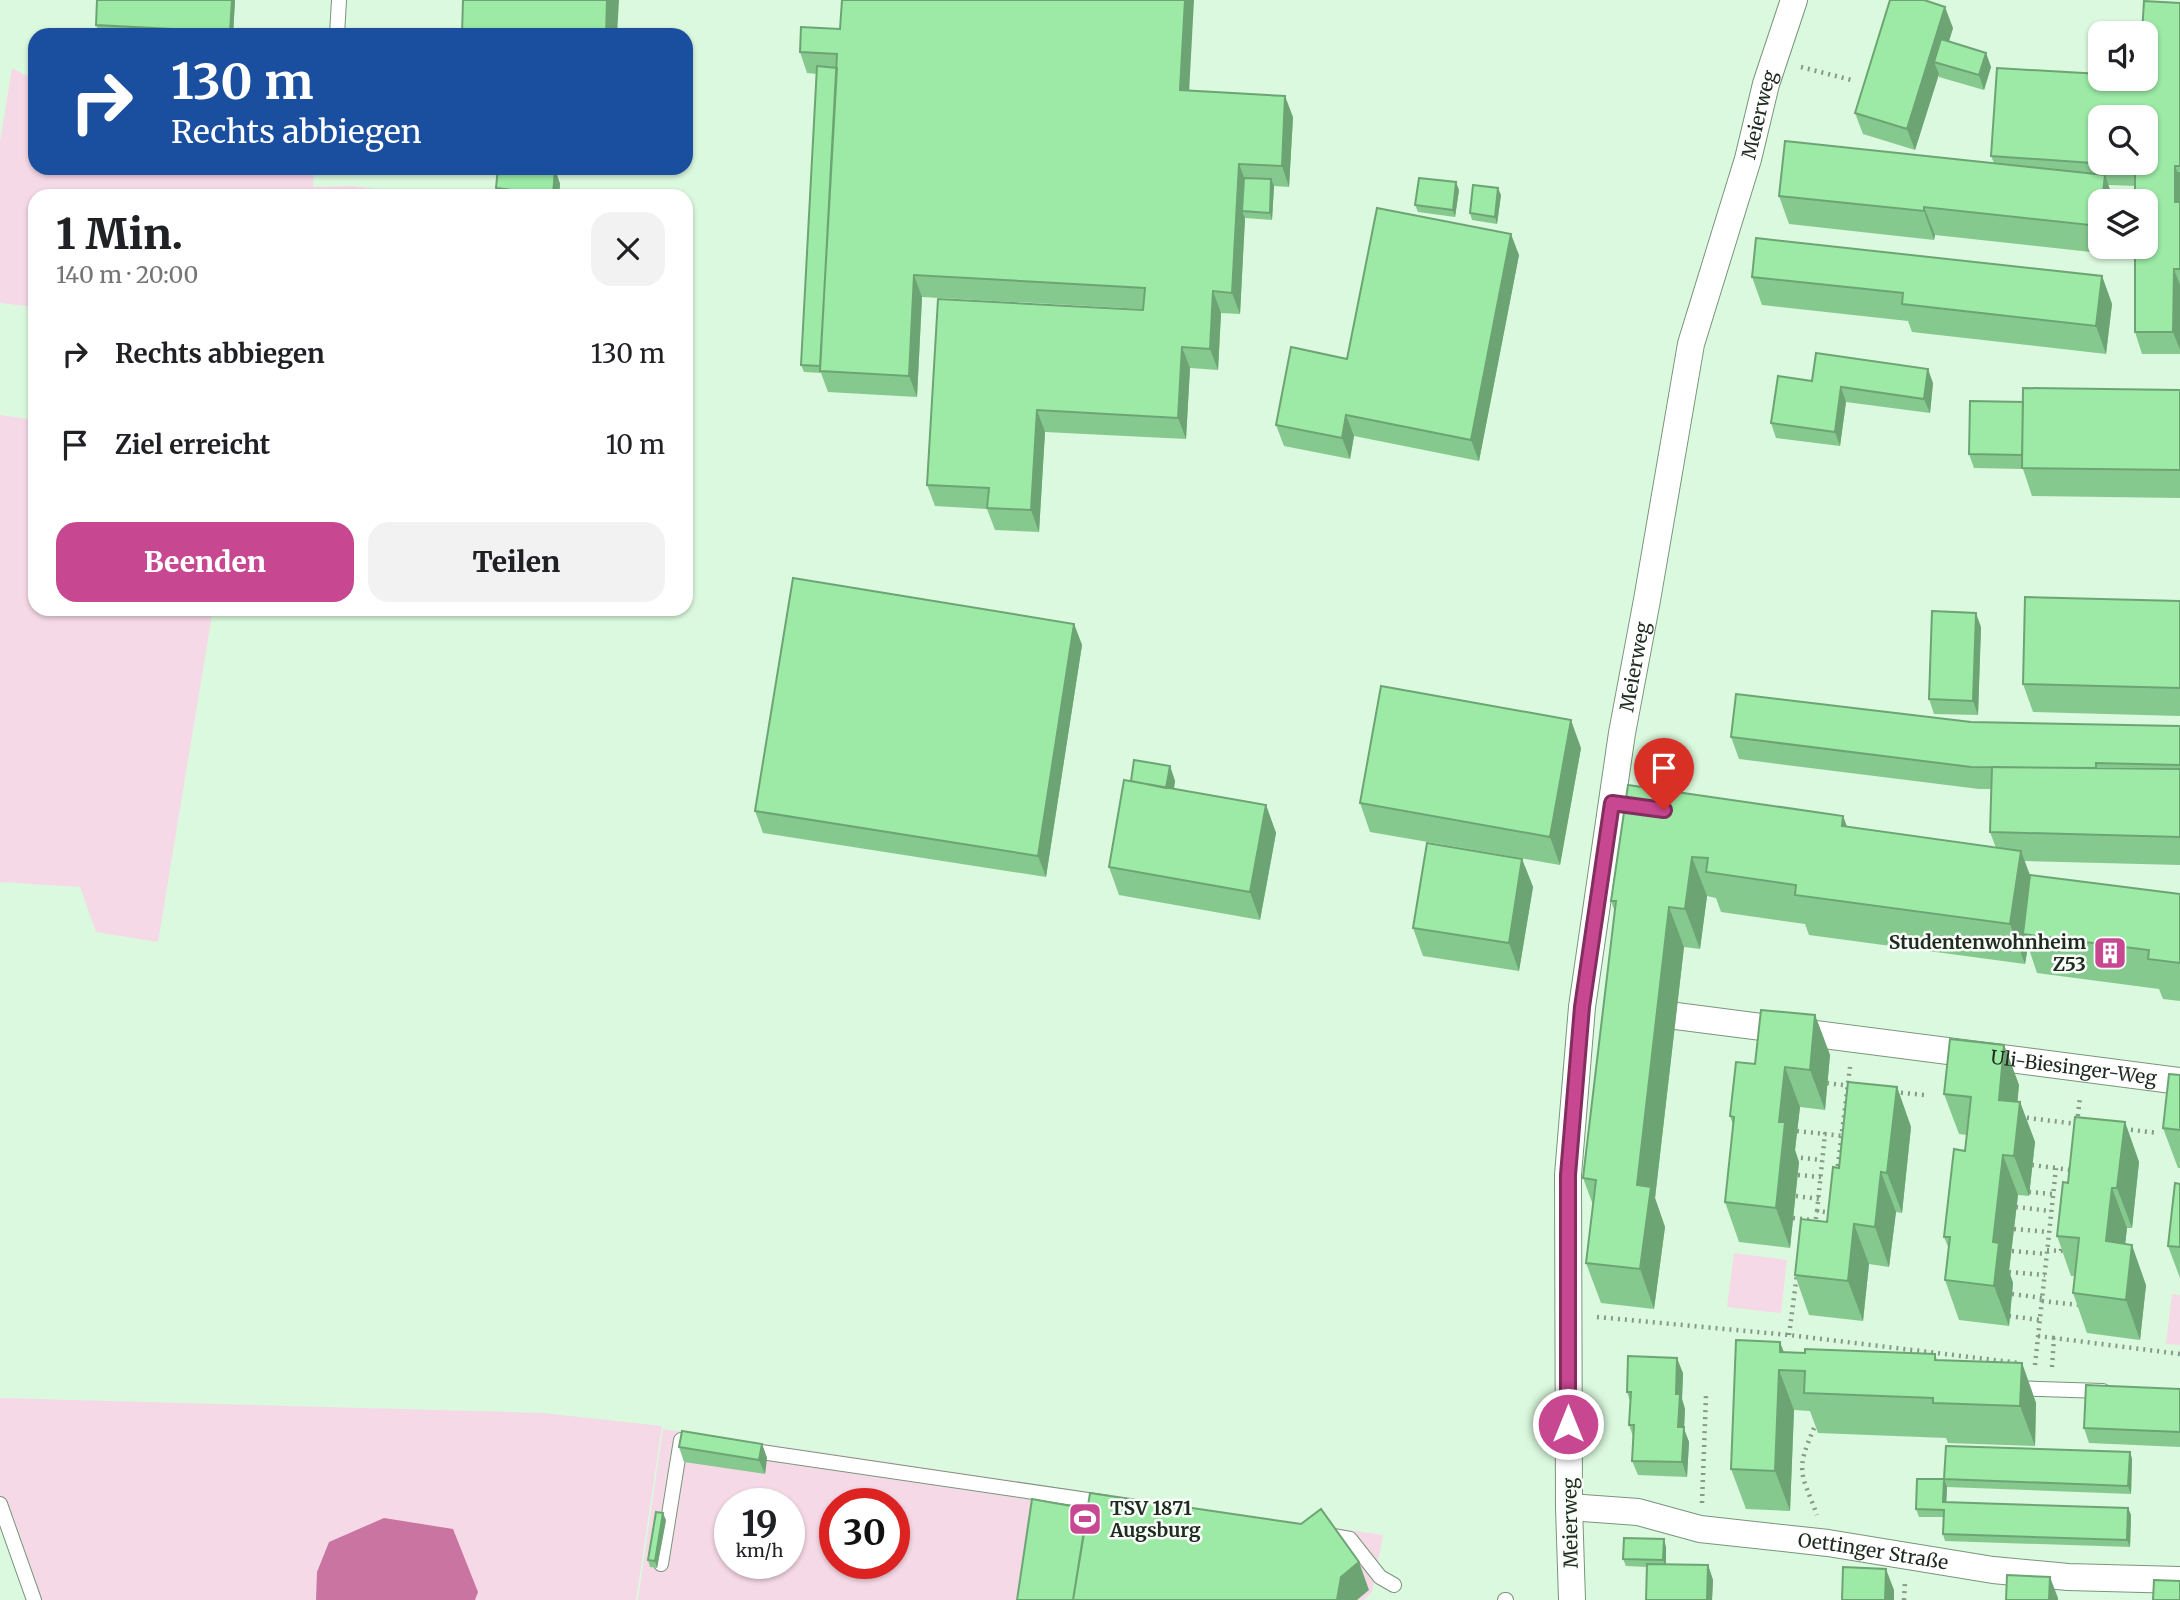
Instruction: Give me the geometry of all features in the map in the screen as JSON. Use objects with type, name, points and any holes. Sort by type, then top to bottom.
[{"type":"street","name":"Meierweg","points":[[1572,1600],[1569,1507],[1568,1175],[1582,1007],[1618,804],[1622,733],[1692,344],[1748,159],[1774,60],[1794,0]]},
{"type":"street","points":[[1582,1007],[1609,1010]]},
{"type":"street","name":"Uli-Biesinger-Weg","points":[[1676,1016],[2180,1081]]},
{"type":"street","name":"Oettinger Straße","points":[[1569,1507],[1638,1512],[1700,1529],[1828,1543],[1993,1570],[2068,1577],[2180,1580]]},
{"type":"lane","points":[[337,28],[339,0]]},
{"type":"lane","points":[[1999,1387],[2124,1392]]},
{"type":"lane","points":[[661,1564],[681,1440],[708,1444]]},
{"type":"lane","points":[[735,1448],[1117,1504]]},
{"type":"lane","points":[[0,1504],[34,1600]]},
{"type":"lane","points":[[1309,1532],[1350,1539],[1380,1577],[1394,1585]]},
{"type":"path","points":[[1774,60],[1855,81]]},
{"type":"path","points":[[1835,1185],[1854,1038]]},
{"type":"path","points":[[2076,1134],[2084,1068]]},
{"type":"path","points":[[1827,1083],[1860,1087]]},
{"type":"path","points":[[1886,1091],[1924,1096]]},
{"type":"path","points":[[2016,1116],[2077,1124]]},
{"type":"path","points":[[2118,1129],[2158,1133]]},
{"type":"path","points":[[1797,1130],[1825,1134],[1852,1132]]},
{"type":"path","points":[[1814,1236],[1825,1134]]},
{"type":"path","points":[[1840,1153],[1849,1154]]},
{"type":"path","points":[[2070,1178],[2073,1155]]},
{"type":"path","points":[[1794,1157],[1822,1160]]},
{"type":"path","points":[[2032,1165],[2080,1167]]},
{"type":"path","points":[[2035,1365],[2056,1168]]},
{"type":"path","points":[[1837,1174],[1847,1175]]},
{"type":"path","points":[[1798,1175],[1821,1177]]},
{"type":"path","points":[[2029,1192],[2053,1194]]},
{"type":"path","points":[[1796,1196],[1819,1199]]},
{"type":"path","points":[[1832,1213],[1833,1205]]},
{"type":"path","points":[[2017,1207],[2051,1211]]},
{"type":"path","points":[[1817,1211],[1839,1213]]},
{"type":"path","points":[[1793,1218],[1816,1221]]},
{"type":"path","points":[[2014,1229],[2049,1232]]},
{"type":"path","points":[[2061,1251],[2063,1238]]},
{"type":"path","points":[[2012,1251],[2074,1252]]},
{"type":"path","points":[[1789,1335],[1799,1264]]},
{"type":"path","points":[[2009,1272],[2045,1275]]},
{"type":"path","points":[[1796,1286],[1804,1287]]},
{"type":"path","points":[[2012,1294],[2090,1306]]},
{"type":"path","points":[[1568,1314],[1789,1335],[2052,1368],[2054,1338]]},
{"type":"path","points":[[2009,1316],[2040,1320]]},
{"type":"path","points":[[2038,1336],[2180,1354]]},
{"type":"path","points":[[1700,1529],[1706,1395]]},
{"type":"path","points":[[1814,1428],[1802,1457],[1801,1473],[1828,1543]]},
{"type":"shaded area","points":[[12,68],[28,76],[28,175],[314,175],[313,187],[352,186],[376,189],[28,189],[28,306],[0,303],[0,142]]},
{"type":"shaded area","points":[[0,415],[28,419],[28,616],[212,616],[158,942],[96,932],[80,887],[0,882]]},
{"type":"shaded area","points":[[1734,1253],[1787,1260],[1781,1313],[1727,1307]]},
{"type":"shaded area","points":[[2172,1294],[2180,1295],[2180,1345],[2166,1344]]},
{"type":"shaded area","points":[[0,1398],[543,1413],[662,1426],[636,1600],[34,1600],[0,1504]]},
{"type":"shaded area","name":"TSV 1871 Augsburg","points":[[663,1429],[1383,1535],[1372,1592],[1364,1600],[638,1600]]},
{"type":"shaded area","points":[[384,1518],[453,1529],[478,1592],[475,1600],[316,1600],[317,1572],[329,1542]]},
{"type":"building","points":[[97,0],[232,0],[230,28],[96,25]]},
{"type":"building","points":[[463,0],[607,0],[606,28],[462,28]]},
{"type":"building","points":[[842,0],[1185,0],[1180,90],[1285,96],[1282,166],[1239,164],[1232,293],[1213,291],[1210,349],[1182,347],[1178,418],[1037,410],[1031,510],[987,508],[989,488],[927,485],[938,299],[1143,310],[1145,288],[914,275],[909,376],[820,371],[837,54],[800,52],[801,27],[840,29]]},
{"type":"building","points":[[1890,0],[1924,0],[1945,7],[1907,129],[1855,113]]},
{"type":"building","points":[[2144,1],[2180,3],[2180,166],[2175,166],[2175,202],[2180,202],[2180,269],[2174,269],[2173,332],[2135,332],[2135,259],[2158,259],[2158,189],[2135,189],[2135,175],[2158,175],[2158,105],[2088,105],[2088,163],[1991,156],[1997,68],[2088,73],[2088,91],[2158,91],[2158,21],[2143,21]]},
{"type":"building","points":[[1941,39],[1986,53],[1979,75],[1934,62]]},
{"type":"building","points":[[817,66],[837,68],[820,366],[801,365]]},
{"type":"building","points":[[1785,141],[2105,175],[2103,189],[2088,189],[2088,225],[1924,207],[1924,211],[1779,196]]},
{"type":"building","points":[[2180,173],[2180,202],[2178,202]]},
{"type":"building","points":[[497,175],[555,175],[553,189],[496,188]]},
{"type":"building","points":[[1244,178],[1271,179],[1270,213],[1242,211]]},
{"type":"building","points":[[1419,178],[1456,182],[1453,210],[1415,205]]},
{"type":"building","points":[[1473,185],[1498,188],[1495,217],[1470,213]]},
{"type":"building","points":[[1377,208],[1511,234],[1471,440],[1346,415],[1342,438],[1276,425],[1291,347],[1347,359]]},
{"type":"building","points":[[1756,238],[2102,276],[2096,326],[1902,304],[1903,293],[1752,277]]},
{"type":"building","points":[[1816,353],[1928,369],[1924,399],[1841,387],[1835,432],[1771,423],[1778,376],[1812,381]]},
{"type":"building","points":[[2023,388],[2180,390],[2180,470],[2022,468]]},
{"type":"building","points":[[1970,401],[2023,402],[2022,455],[1969,454]]},
{"type":"building","points":[[793,578],[1074,624],[1038,856],[755,811]]},
{"type":"building","points":[[2025,597],[2180,601],[2180,688],[2023,684]]},
{"type":"building","points":[[1932,611],[1976,613],[1973,701],[1929,699]]},
{"type":"building","points":[[1381,686],[1571,720],[1550,837],[1360,803]]},
{"type":"building","points":[[1736,694],[1971,722],[2180,726],[2180,765],[2096,763],[2096,768],[1971,767],[1731,737]]},
{"type":"building","points":[[1134,760],[1170,766],[1166,788],[1131,781]]},
{"type":"building","points":[[1992,767],[2180,769],[2180,837],[1990,832]]},
{"type":"building","points":[[1124,780],[1266,805],[1250,892],[1109,867]]},
{"type":"building","points":[[1628,785],[1843,816],[1842,826],[2021,851],[2010,924],[1795,895],[1796,885],[1706,872],[1708,858],[1692,857],[1685,909],[1669,907],[1637,1185],[1651,1187],[1640,1269],[1586,1263],[1596,1180],[1583,1178],[1616,901],[1611,901]]},
{"type":"building","points":[[1427,843],[1522,859],[1509,943],[1413,928]]},
{"type":"building","points":[[2030,875],[2180,894],[2180,963],[2148,959],[2149,950],[2023,934]]},
{"type":"building","points":[[1761,1010],[1815,1015],[1810,1070],[1785,1067],[1779,1122],[1785,1122],[1776,1208],[1725,1202],[1734,1117],[1730,1116],[1736,1062],[1755,1064]]},
{"type":"building","points":[[1950,1039],[2004,1045],[1999,1100],[2020,1102],[2014,1156],[2003,1155],[1993,1242],[1999,1243],[1994,1286],[1945,1280],[1950,1237],[1944,1237],[1954,1149],[1965,1151],[1971,1097],[1944,1094]]},
{"type":"building","points":[[2169,1074],[2180,1075],[2180,1130],[2163,1128]]},
{"type":"building","points":[[1848,1082],[1897,1087],[1887,1173],[1881,1172],[1875,1227],[1854,1224],[1848,1281],[1795,1275],[1801,1219],[1827,1222],[1833,1167],[1839,1168]]},
{"type":"building","points":[[2075,1117],[2125,1122],[2117,1188],[2112,1188],[2106,1241],[2132,1245],[2126,1300],[2073,1293],[2079,1238],[2057,1236],[2063,1182],[2068,1183]]},
{"type":"building","points":[[2175,1183],[2180,1184],[2180,1247],[2168,1246]]},
{"type":"building","points":[[1736,1340],[1780,1342],[1780,1352],[1805,1353],[1805,1349],[1935,1354],[1935,1360],[2022,1363],[2020,1406],[1933,1403],[1933,1398],[1804,1393],[1805,1371],[1779,1370],[1775,1471],[1731,1469]]},
{"type":"building","points":[[1628,1356],[1677,1358],[1676,1394],[1680,1394],[1678,1427],[1684,1427],[1682,1462],[1632,1461],[1634,1425],[1629,1425],[1631,1392],[1627,1392]]},
{"type":"building","points":[[2086,1385],[2180,1389],[2180,1432],[2084,1428]]},
{"type":"building","points":[[682,1431],[762,1444],[759,1460],[679,1447]]},
{"type":"building","points":[[1946,1446],[2130,1452],[2128,1486],[1944,1479]]},
{"type":"building","points":[[1917,1479],[1944,1479],[1943,1502],[2128,1508],[2127,1540],[1943,1534],[1944,1510],[1916,1509]]},
{"type":"building","points":[[1090,1493],[1301,1524],[1321,1509],[1359,1562],[1341,1577],[1337,1600],[1073,1600]]},
{"type":"building","points":[[1032,1499],[1088,1509],[1073,1600],[1017,1600]]},
{"type":"building","points":[[656,1512],[663,1513],[655,1561],[648,1560]]},
{"type":"building","points":[[1624,1538],[1664,1539],[1663,1560],[1623,1559]]},
{"type":"building","points":[[1647,1564],[1708,1565],[1707,1600],[1646,1600]]},
{"type":"building","points":[[1843,1567],[1886,1569],[1885,1600],[1842,1600]]},
{"type":"building","points":[[2007,1575],[2050,1577],[2049,1600],[2006,1600]]},
{"type":"building","points":[[2154,1580],[2180,1581],[2180,1600],[2153,1600]]},
{"type":"place","name":"Studentenwohnheim Z53","points":[[2110,953]]},
{"type":"place","name":"TSV 1871 Augsburg","points":[[1085,1519]]},
{"type":"route","points":[[1568,1424],[1568,1175],[1582,1007],[1612,803],[1664,810]]}]
